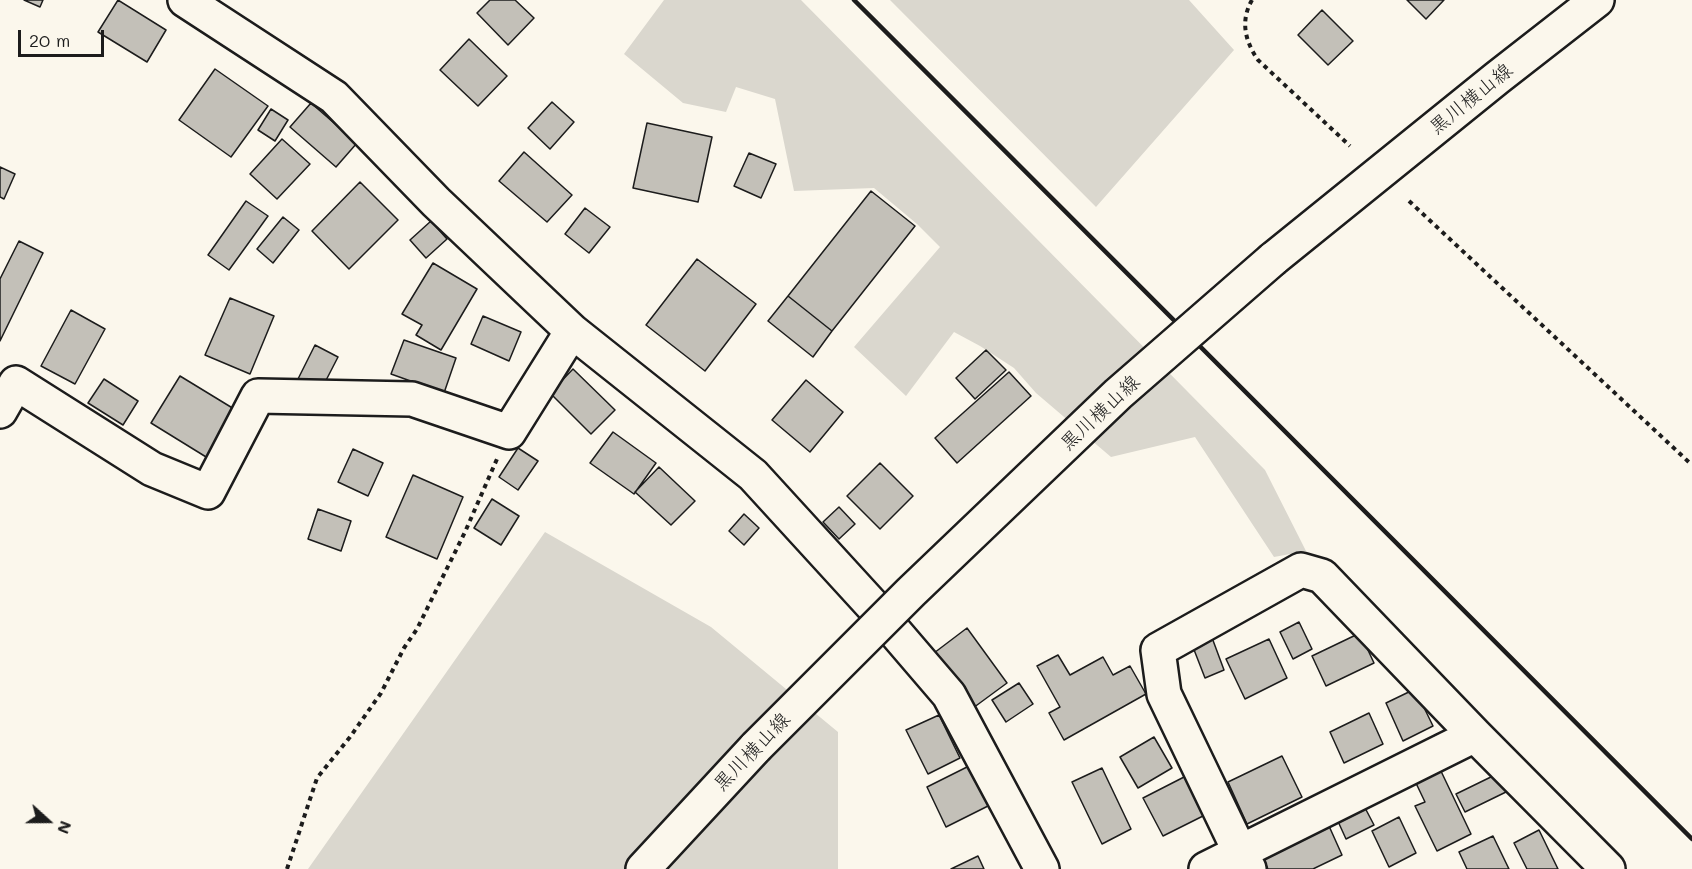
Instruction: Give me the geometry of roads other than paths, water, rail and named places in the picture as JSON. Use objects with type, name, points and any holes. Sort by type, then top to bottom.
[{"type":"street","points":[[185,0],[334,97],[436,202],[572,331],[753,476],[871,604],[949,695],[1042,869]]},
{"type":"street","name":"黒川横山線","points":[[643,869],[756,747],[911,592],[1118,394],[1273,259],[1597,0]]},
{"type":"street","points":[[0,411],[16,383],[152,469],[208,492],[258,396],[412,399],[508,432],[572,331]]},
{"type":"street","points":[[1245,860],[1164,694],[1158,650],[1301,570],[1322,576],[1605,868]]},
{"type":"street","points":[[1206,869],[1245,860],[1475,735]]},
{"type":"railway","points":[[854,0],[1692,839]]}]
